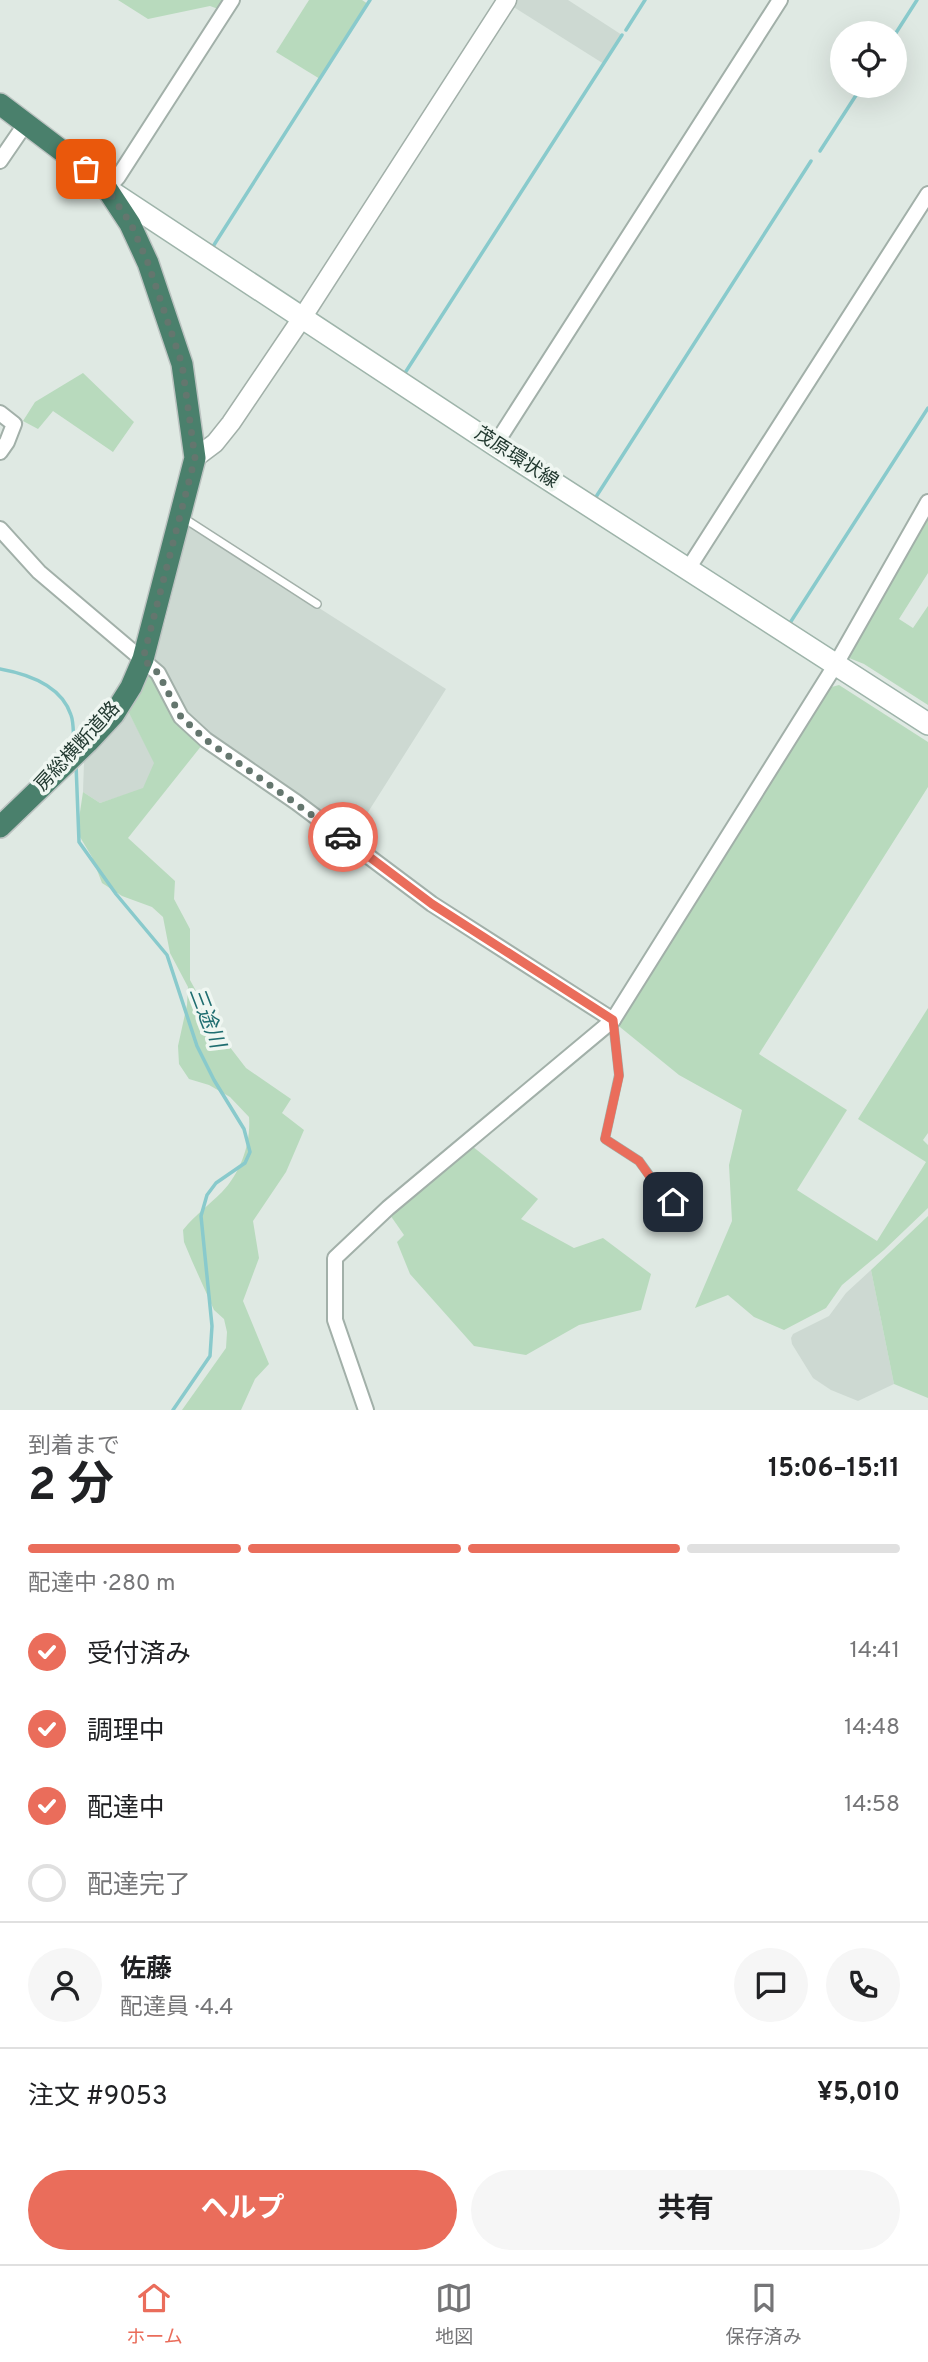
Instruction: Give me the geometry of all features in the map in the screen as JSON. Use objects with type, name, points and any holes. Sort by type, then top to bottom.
[{"type":"highway","name":"房総横断道路","points":[[0,104],[86,169],[107,189],[131,224],[148,263],[182,364],[195,458],[182,517],[143,659],[131,687],[114,714],[88,742],[0,827]]},
{"type":"main road","name":"茂原環状線","points":[[107,189],[495,445],[928,724]]},
{"type":"street","points":[[107,189],[118,177],[232,0]]},
{"type":"street","points":[[195,458],[215,443],[231,423],[507,0]]},
{"type":"street","points":[[495,445],[780,0]]},
{"type":"street","points":[[0,161],[26,123]]},
{"type":"street","points":[[688,569],[928,194]]},
{"type":"street","points":[[0,413],[14,424],[0,452]]},
{"type":"street","points":[[366,1410],[335,1320],[335,1258],[388,1208],[613,1020],[836,664],[928,502]]},
{"type":"street","points":[[0,530],[39,572],[158,673],[181,717],[206,740],[296,802],[432,904],[613,1020]]},
{"type":"lane","points":[[182,517],[317,604]]},
{"type":"lane","points":[[613,1020],[619,1076],[605,1139],[639,1161],[660,1191],[692,1219]]},
{"type":"shaded area","points":[[516,0],[568,0],[622,35],[604,64],[512,6]]},
{"type":"shaded area","points":[[189,525],[446,689],[351,839],[212,738],[183,713],[153,657],[165,623]]},
{"type":"shaded area","points":[[128,711],[155,763],[143,789],[100,803],[83,792],[84,762]]},
{"type":"shaded area","points":[[871,1270],[894,1384],[858,1401],[831,1390],[813,1378],[791,1338],[793,1334],[829,1316],[846,1293]]},
{"type":"green space","points":[[118,0],[228,0],[221,10],[210,6],[148,19]]},
{"type":"green space","points":[[309,0],[362,0],[368,4],[320,79],[276,52]]},
{"type":"green space","points":[[83,373],[134,422],[113,452],[53,411],[38,429],[23,421],[35,402]]},
{"type":"green space","points":[[928,509],[928,573],[899,619],[913,628],[928,606],[928,705],[864,664],[844,656]]},
{"type":"green space","points":[[152,668],[202,745],[128,838],[175,881],[174,899],[190,929],[190,980],[219,1033],[246,1068],[291,1099],[282,1113],[304,1130],[286,1172],[253,1221],[259,1258],[243,1301],[269,1364],[255,1379],[241,1410],[182,1410],[226,1348],[227,1332],[224,1319],[214,1310],[192,1261],[184,1242],[183,1230],[235,1176],[246,1147],[249,1117],[230,1097],[209,1085],[189,1079],[179,1064],[178,1046],[188,987],[170,953],[163,917],[152,907],[122,896],[102,883],[92,857],[77,832],[83,792],[100,803],[143,788],[154,763],[128,711]]},
{"type":"green space","points":[[839,685],[928,742],[928,787],[759,1054],[847,1110],[797,1190],[877,1241],[926,1162],[858,1119],[928,1008],[928,1133],[923,1140],[928,1145],[928,1208],[842,1285],[826,1308],[784,1330],[754,1317],[728,1295],[695,1308],[732,1221],[729,1165],[742,1110],[679,1075],[615,1023],[824,689]]},
{"type":"green space","points":[[472,1146],[538,1199],[521,1219],[574,1248],[603,1238],[651,1274],[641,1310],[579,1325],[526,1355],[474,1346],[410,1274],[397,1242],[404,1235],[388,1212]]},
{"type":"green space","points":[[928,1216],[928,1398],[894,1384],[871,1270]]},
{"type":"waterway","points":[[212,248],[370,0]]},
{"type":"waterway","points":[[626,30],[645,0]]},
{"type":"waterway","points":[[904,21],[917,0]]},
{"type":"waterway","points":[[403,376],[622,35]]},
{"type":"waterway","points":[[820,151],[854,98]]},
{"type":"waterway","points":[[594,500],[811,161]]},
{"type":"waterway","points":[[788,626],[928,408]]},
{"type":"waterway","name":"三途川","points":[[0,669],[32,678],[60,696],[71,715],[74,743]]},
{"type":"waterway","name":"三途川","points":[[76,764],[79,842],[116,894],[167,955],[197,1046],[244,1129],[250,1152],[245,1163],[216,1183],[207,1195],[201,1216],[212,1326],[210,1356],[173,1410]]},
{"type":"way so far","points":[[86,169],[107,189],[131,224],[148,263],[182,364],[195,458],[182,517],[143,659],[158,673],[181,717],[206,740],[343,837]]},
{"type":"route","points":[[343,837],[432,904],[613,1020],[619,1076],[605,1139],[639,1161],[660,1191],[673,1202]]}]
